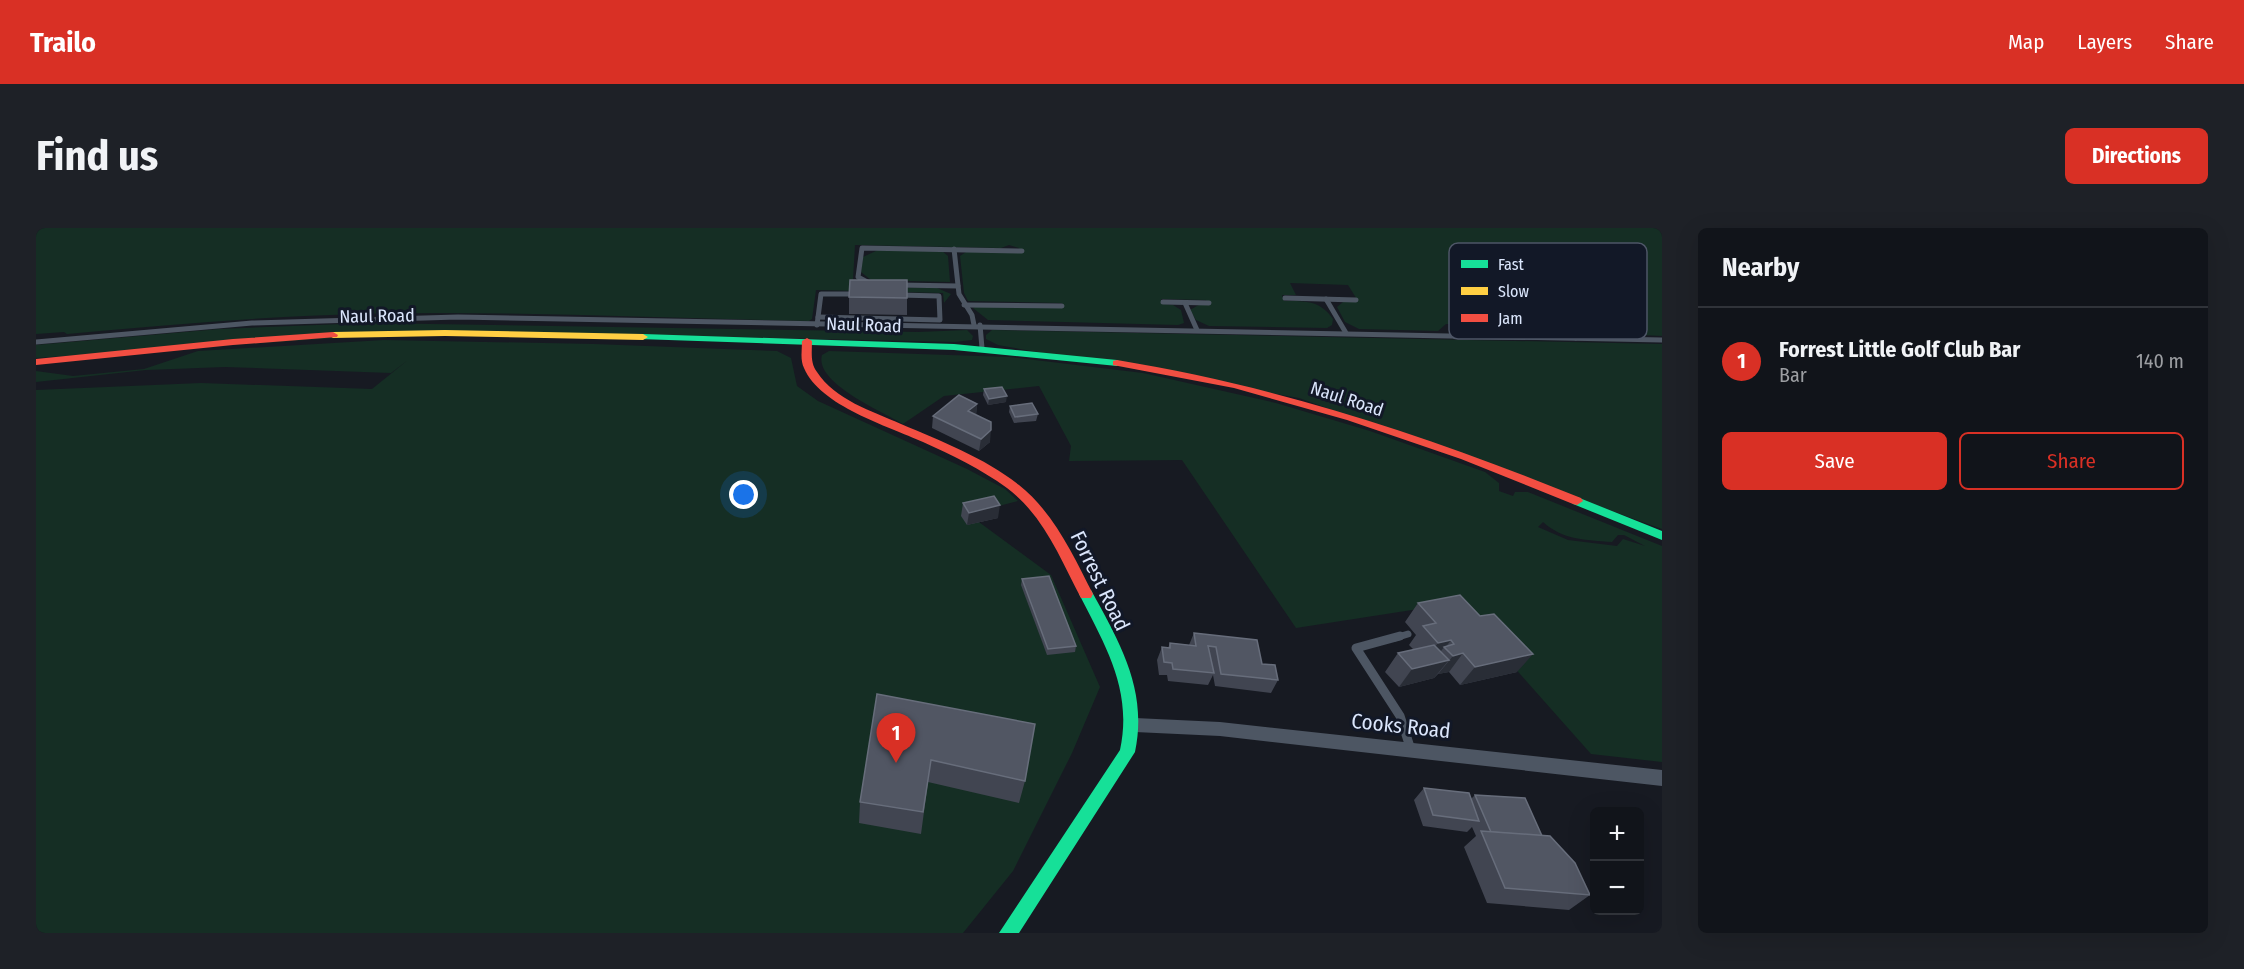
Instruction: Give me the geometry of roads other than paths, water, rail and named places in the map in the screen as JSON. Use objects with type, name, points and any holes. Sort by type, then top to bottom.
[{"type":"street","name":"Naul Road","points":[[36,362],[252,340],[348,334],[461,333],[807,341],[982,348],[1104,361],[1184,374],[1277,396],[1473,461],[1662,536]]},
{"type":"street","name":"Forrest Road","points":[[807,341],[806,361],[811,373],[835,396],[988,472],[1012,486],[1038,509],[1066,557],[1128,685],[1135,706],[1134,725],[1127,752],[1008,933]]},
{"type":"street","name":"Cooks Road","points":[[1134,725],[1220,729],[1662,778]]},
{"type":"lane","points":[[875,284],[864,282],[858,277],[862,248],[1022,250]]},
{"type":"lane","points":[[954,249],[958,286],[964,305],[977,325],[982,348]]},
{"type":"lane","points":[[887,284],[958,286]]},
{"type":"lane","points":[[817,325],[821,294],[868,295]]},
{"type":"lane","points":[[818,317],[940,320],[939,296],[892,295]]},
{"type":"lane","points":[[1285,298],[1356,300]]},
{"type":"lane","points":[[1326,299],[1346,333]]},
{"type":"lane","points":[[1163,303],[1209,303]]},
{"type":"lane","points":[[1185,303],[1197,330]]},
{"type":"lane","points":[[964,305],[1062,306]]},
{"type":"lane","points":[[36,342],[252,323],[397,318],[817,325],[977,325],[1449,335]]},
{"type":"lane","points":[[1619,339],[1662,340]]},
{"type":"lane","points":[[1407,634],[1356,648],[1400,716],[1411,750]]},
{"type":"place","name":"Forrest Little Golf Club Bar","points":[[896,763]]}]
